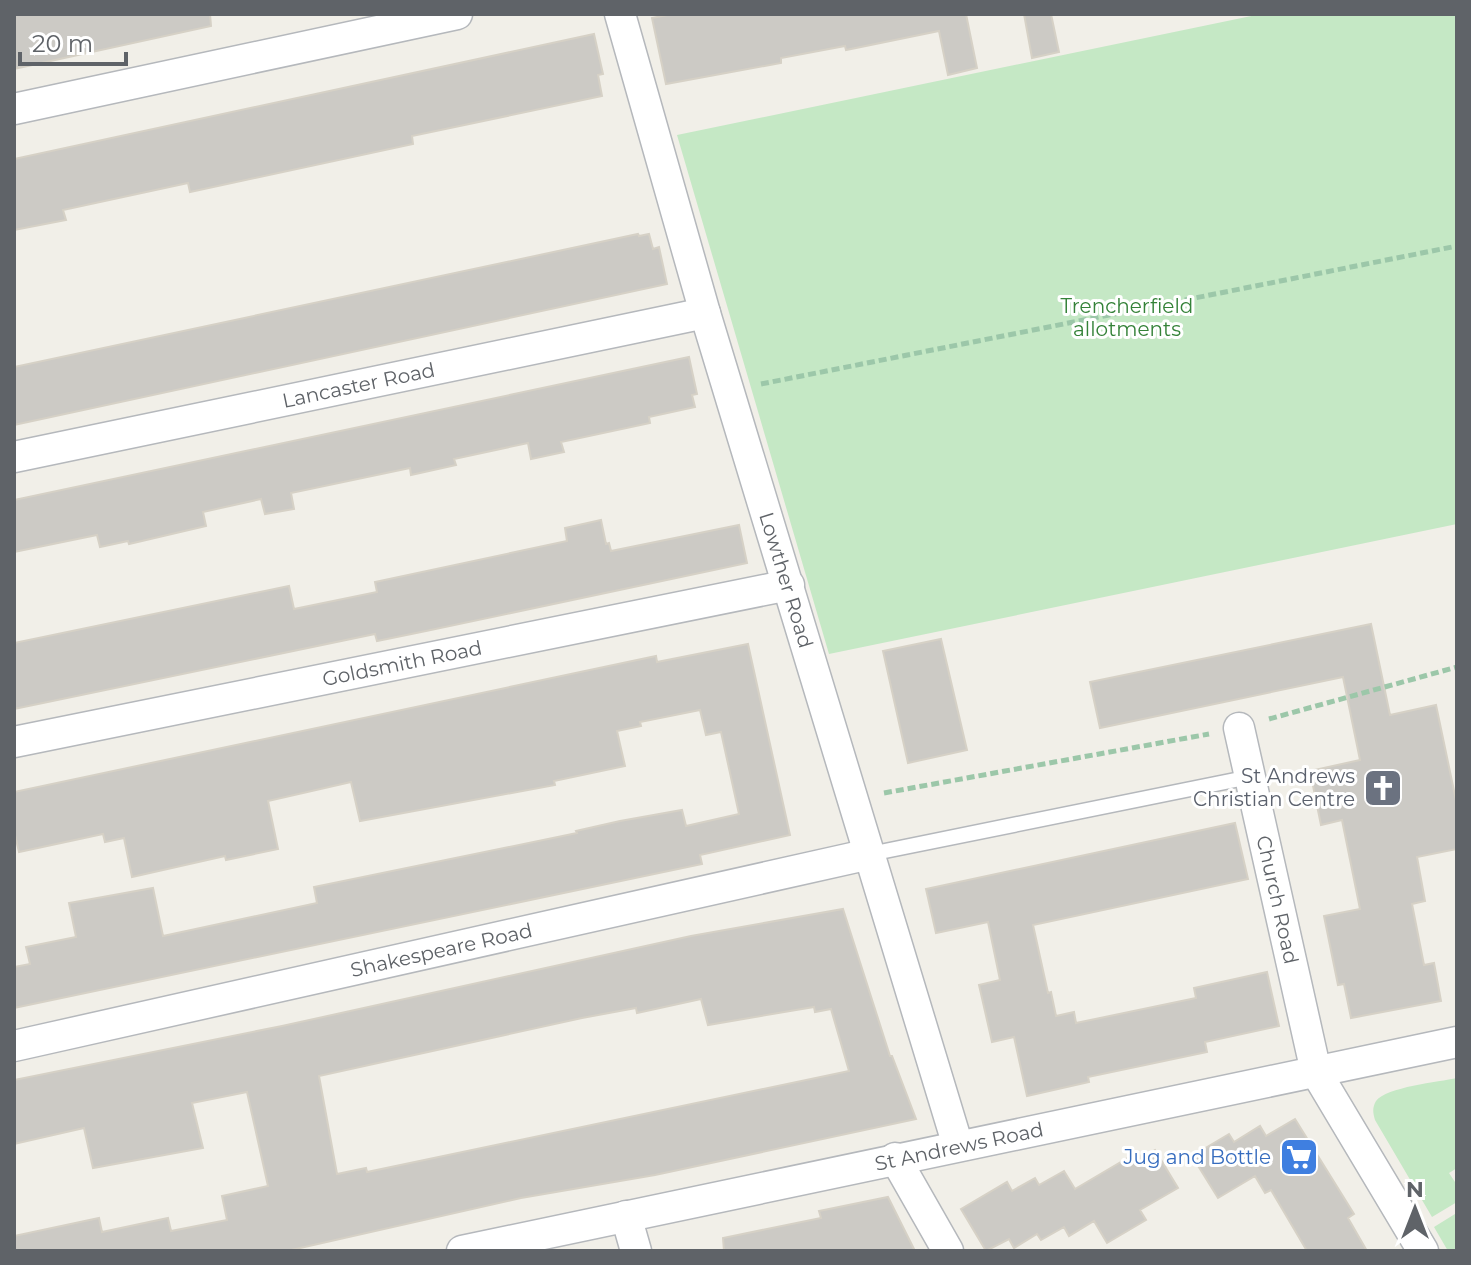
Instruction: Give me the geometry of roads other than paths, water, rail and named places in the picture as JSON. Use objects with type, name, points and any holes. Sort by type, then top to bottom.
[{"type":"street","points":[[14,109],[457,14]]},
{"type":"street","name":"Lowther Road","points":[[620,14],[705,313],[958,1146]]},
{"type":"street","name":"Lancaster Road","points":[[14,457],[705,313]]},
{"type":"street","name":"Goldsmith Road","points":[[14,742],[789,585]]},
{"type":"street","name":"Church Road","points":[[1239,728],[1316,1072],[1423,1251]]},
{"type":"street","name":"Shakespeare Road","points":[[14,1046],[870,854]]},
{"type":"street","name":"St Andrews Road","points":[[462,1251],[1457,1042]]},
{"type":"street","points":[[895,1158],[948,1251]]},
{"type":"street","points":[[626,1216],[636,1251]]},
{"type":"lane","points":[[870,854],[1250,777]]},
{"type":"place","name":"St Andrews Christian Centre","points":[[1383,788]]},
{"type":"place","name":"Jug and Bottle","points":[[1299,1157]]},
{"type":"park label","name":"Trencherfield allotments","points":[[1127,318]]}]
